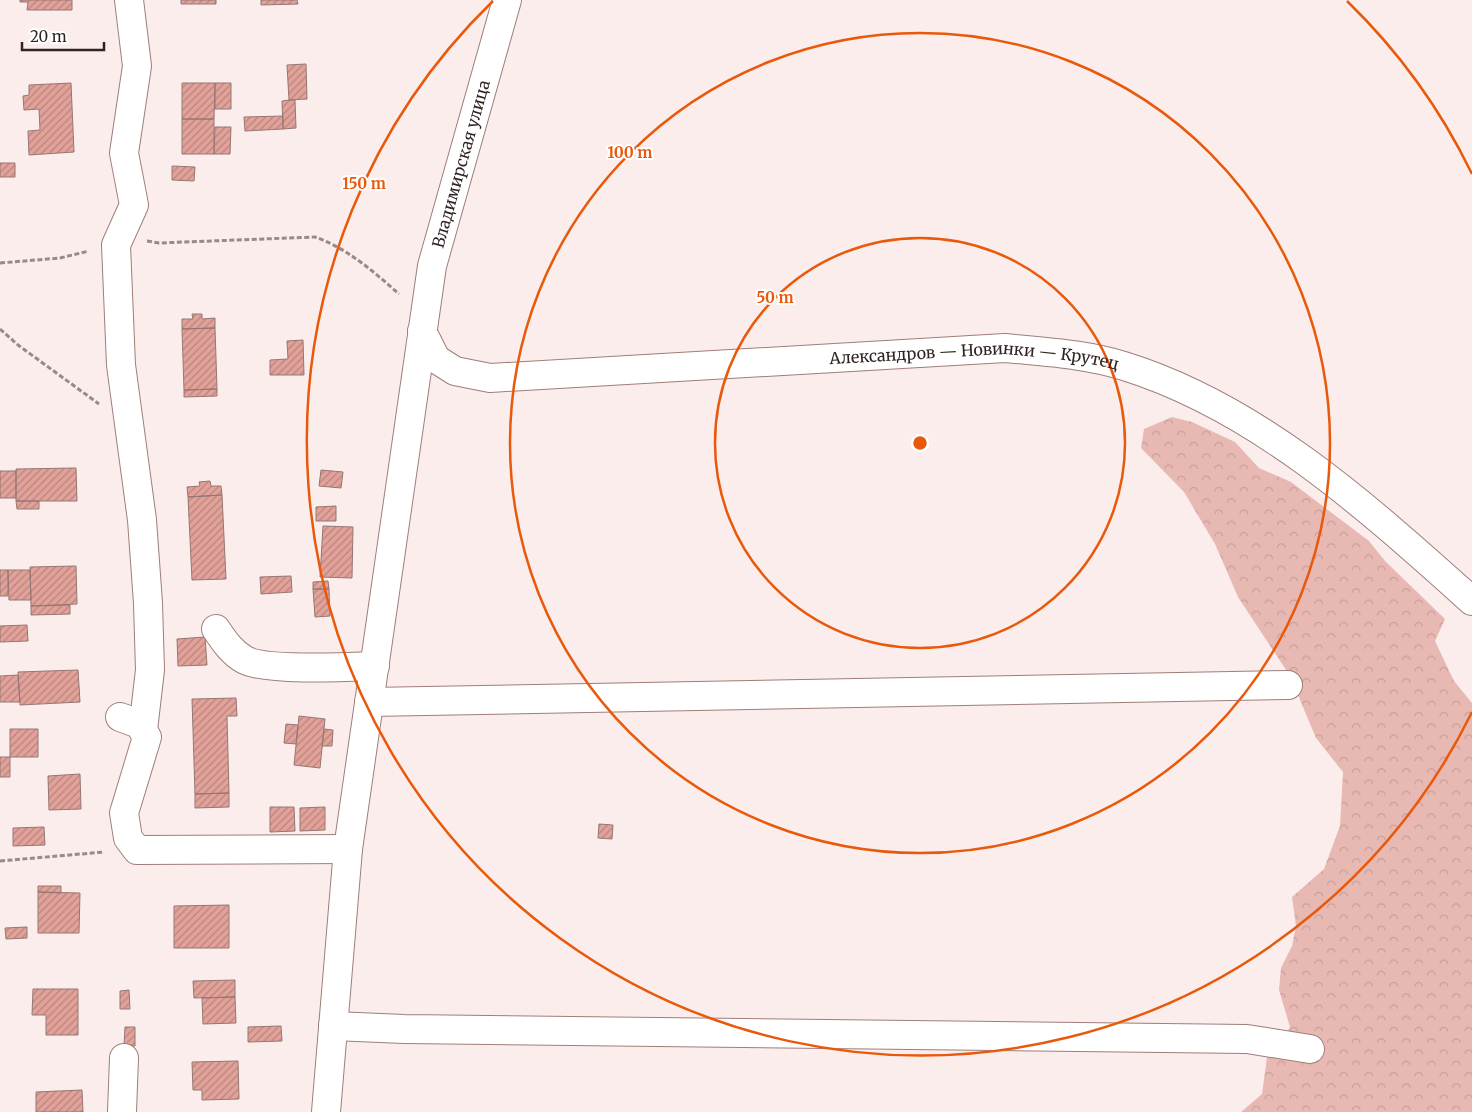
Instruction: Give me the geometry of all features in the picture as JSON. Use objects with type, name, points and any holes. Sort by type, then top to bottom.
[{"type":"street","points":[[130,0],[137,66],[124,154],[134,205],[116,244],[121,365],[142,520],[148,603],[150,670],[131,724],[147,737],[124,813],[128,838],[137,850],[348,849]]},
{"type":"street","name":"Владимирская улица","points":[[326,1112],[348,849],[432,266],[506,0]]},
{"type":"street","name":"Александров — Новинки — Крутец","points":[[423,323],[436,359],[455,371],[490,378],[1005,348],[1074,355],[1124,366],[1175,386],[1256,426],[1371,514],[1472,601]]},
{"type":"street","points":[[216,630],[230,649],[246,661],[265,665],[375,666]]},
{"type":"street","points":[[369,702],[1288,685]]},
{"type":"street","points":[[333,1026],[1248,1039],[1310,1049]]},
{"type":"street","points":[[122,1112],[124,1058]]},
{"type":"path","points":[[0,263],[60,258],[116,244],[145,241],[159,243],[315,237],[327,241],[369,267],[423,323]]},
{"type":"path","points":[[0,329],[18,345],[101,406],[128,413]]},
{"type":"path","points":[[0,861],[137,850]]},
{"type":"green space","points":[[1172,417],[1192,422],[1235,442],[1259,468],[1291,482],[1369,541],[1385,561],[1445,619],[1435,641],[1454,681],[1472,703],[1472,1112],[1241,1112],[1262,1094],[1268,1050],[1281,1042],[1290,1027],[1279,990],[1281,968],[1292,946],[1296,926],[1292,897],[1324,869],[1340,826],[1343,772],[1316,738],[1290,676],[1238,597],[1215,544],[1184,492],[1141,448],[1144,429]]},
{"type":"building","points":[[20,0],[72,0],[72,10],[27,10],[28,2],[20,2]]},
{"type":"building","points":[[181,0],[216,0],[216,4],[181,4]]},
{"type":"building","points":[[261,0],[297,0],[298,4],[261,5]]},
{"type":"building","points":[[306,64],[307,99],[289,100],[287,65]]},
{"type":"building","points":[[71,83],[74,152],[29,155],[28,131],[40,130],[39,109],[24,110],[23,96],[29,95],[29,85]]},
{"type":"building","points":[[182,83],[215,83],[214,119],[182,119]]},
{"type":"building","points":[[215,83],[231,83],[231,109],[215,109]]},
{"type":"building","points":[[295,100],[296,128],[283,129],[282,101]]},
{"type":"building","points":[[283,116],[283,129],[245,131],[244,117]]},
{"type":"building","points":[[182,119],[214,119],[214,154],[182,154]]},
{"type":"building","points":[[215,127],[231,127],[230,154],[214,154]]},
{"type":"building","points":[[0,163],[15,163],[15,177],[0,177]]},
{"type":"building","points":[[172,166],[195,167],[194,181],[172,180]]},
{"type":"building","points":[[192,314],[202,314],[202,319],[215,318],[215,328],[182,329],[182,319],[193,319]]},
{"type":"building","points":[[215,328],[217,389],[184,390],[182,329]]},
{"type":"building","points":[[303,340],[304,375],[270,375],[270,360],[288,359],[287,341]]},
{"type":"building","points":[[217,389],[217,396],[184,397],[184,390]]},
{"type":"building","points":[[76,468],[77,501],[16,501],[16,469]]},
{"type":"building","points":[[321,470],[343,472],[341,488],[319,486]]},
{"type":"building","points":[[0,471],[16,471],[16,498],[0,498]]},
{"type":"building","points":[[210,481],[211,486],[221,486],[222,495],[188,497],[187,487],[200,486],[199,482]]},
{"type":"building","points":[[222,495],[226,579],[192,580],[188,497]]},
{"type":"building","points":[[16,501],[39,501],[39,509],[17,509]]},
{"type":"building","points":[[336,506],[336,521],[316,521],[316,507]]},
{"type":"building","points":[[323,526],[353,527],[352,578],[320,577]]},
{"type":"building","points":[[76,566],[77,604],[31,606],[30,567]]},
{"type":"building","points":[[0,570],[8,570],[8,596],[0,596]]},
{"type":"building","points":[[8,570],[30,570],[31,600],[9,600]]},
{"type":"building","points":[[291,576],[292,592],[261,594],[260,577]]},
{"type":"building","points":[[328,581],[329,589],[313,589],[313,582]]},
{"type":"building","points":[[313,589],[329,589],[330,616],[315,617]]},
{"type":"building","points":[[70,605],[70,614],[31,615],[31,606]]},
{"type":"building","points":[[27,625],[28,641],[0,642],[0,626]]},
{"type":"building","points":[[205,637],[207,665],[178,666],[177,639]]},
{"type":"building","points":[[78,670],[80,702],[20,705],[18,672]]},
{"type":"building","points":[[18,675],[20,702],[0,702],[0,676]]},
{"type":"building","points":[[236,698],[237,716],[227,716],[229,793],[195,794],[192,699]]},
{"type":"building","points":[[299,716],[325,719],[320,768],[294,765]]},
{"type":"building","points":[[286,724],[298,725],[296,744],[284,743]]},
{"type":"building","points":[[10,729],[38,729],[38,757],[10,757]]},
{"type":"building","points":[[324,729],[333,730],[332,746],[322,746]]},
{"type":"building","points":[[0,757],[10,757],[10,777],[0,777]]},
{"type":"building","points":[[80,774],[81,809],[49,810],[48,776]]},
{"type":"building","points":[[229,793],[229,807],[195,808],[195,794]]},
{"type":"building","points":[[270,807],[294,807],[295,831],[270,832]]},
{"type":"building","points":[[325,807],[325,830],[300,831],[300,808]]},
{"type":"building","points":[[599,824],[613,825],[612,839],[598,838]]},
{"type":"building","points":[[44,827],[45,845],[13,846],[13,828]]},
{"type":"building","points":[[38,886],[61,886],[61,893],[38,892]]},
{"type":"building","points":[[38,892],[80,893],[79,933],[38,933]]},
{"type":"building","points":[[229,905],[229,948],[174,948],[174,906]]},
{"type":"building","points":[[27,927],[27,938],[6,939],[5,928]]},
{"type":"building","points":[[235,980],[235,997],[194,998],[193,981]]},
{"type":"building","points":[[33,989],[78,989],[78,1035],[46,1035],[46,1015],[32,1015]]},
{"type":"building","points":[[129,990],[130,1009],[120,1009],[120,991]]},
{"type":"building","points":[[235,997],[236,1023],[203,1024],[202,998]]},
{"type":"building","points":[[281,1026],[282,1041],[248,1042],[248,1027]]},
{"type":"building","points":[[125,1027],[135,1027],[135,1046],[124,1046]]},
{"type":"building","points":[[238,1061],[239,1099],[202,1100],[202,1090],[193,1090],[192,1062]]},
{"type":"building","points":[[82,1090],[83,1112],[36,1112],[36,1092]]}]
